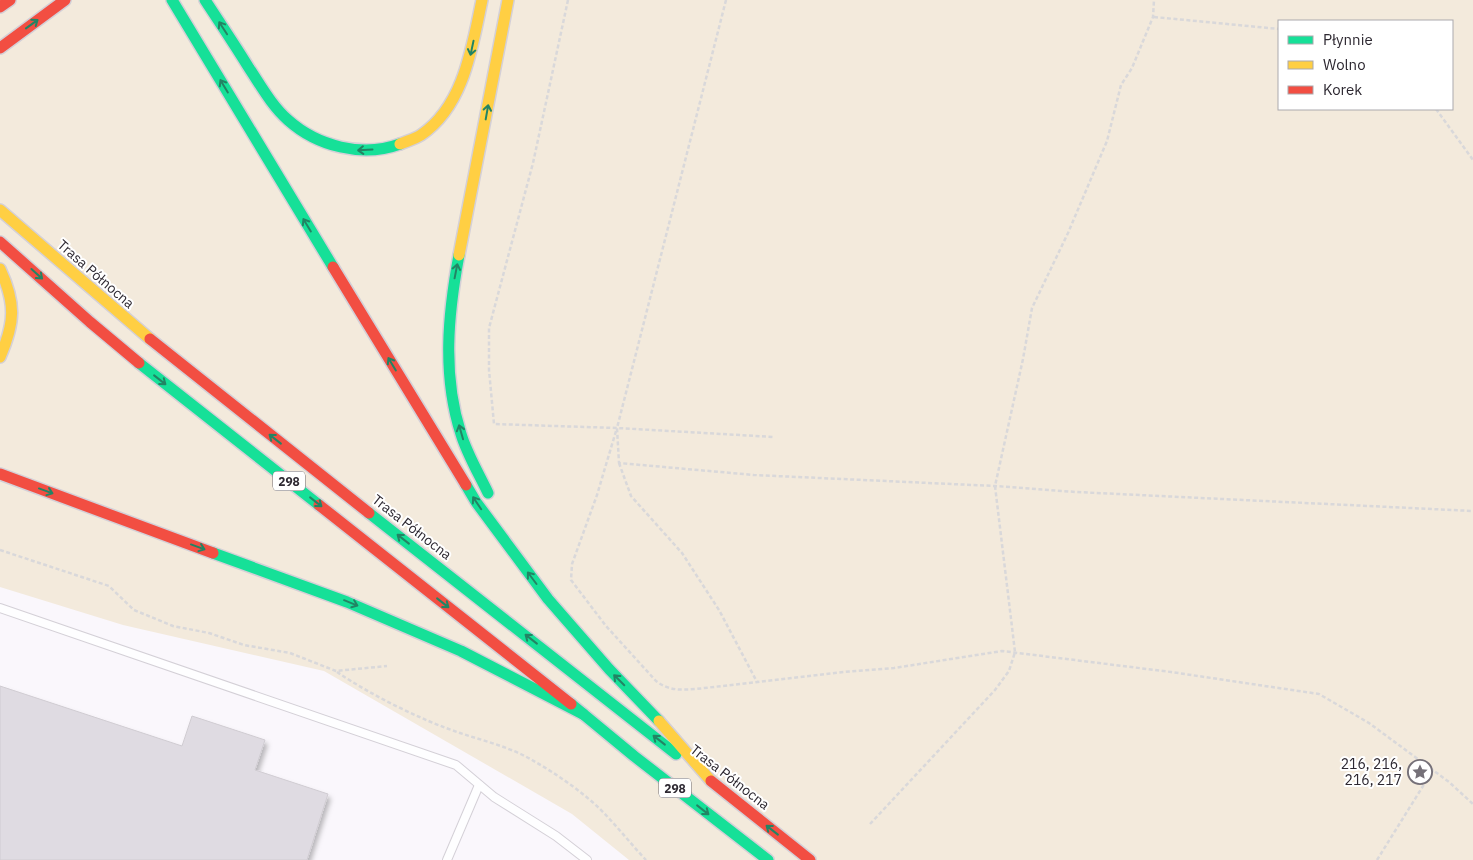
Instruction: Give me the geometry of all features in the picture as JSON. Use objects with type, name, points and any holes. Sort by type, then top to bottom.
[{"type":"main road","points":[[0,7],[10,0]]},
{"type":"main road","points":[[0,48],[65,0]]},
{"type":"main road","points":[[172,0],[476,502],[548,599],[711,781]]},
{"type":"main road","points":[[205,0],[265,92],[288,120],[308,134],[330,145],[352,151],[387,149],[413,140],[431,128],[446,112],[458,92],[471,55],[482,0]]},
{"type":"main road","points":[[508,0],[452,293],[448,341],[450,382],[461,434],[516,556]]},
{"type":"main road","name":"Trasa Północna","points":[[0,210],[144,334],[223,398],[810,860]]},
{"type":"main road","name":"298","points":[[0,242],[90,322],[155,376],[768,860]]},
{"type":"main road","points":[[0,269],[9,287],[14,313],[8,339],[0,357]]},
{"type":"main road","points":[[0,474],[347,602],[461,651],[583,714]]},
{"type":"lane","points":[[0,608],[456,765],[494,797],[556,836],[587,860]]},
{"type":"lane","points":[[447,860],[479,785]]},
{"type":"path","points":[[568,0],[533,163],[489,328],[489,370],[494,424],[617,428],[773,437]]},
{"type":"path","points":[[726,0],[617,428],[597,495],[572,564],[571,580],[606,626],[656,682],[665,688],[679,690],[696,689],[894,668],[1002,651],[1171,672],[1318,694],[1369,723],[1450,782],[1473,804]]},
{"type":"path","points":[[870,824],[994,690],[1009,671],[1015,652],[995,486],[1032,308],[1068,233],[1107,142],[1121,85],[1132,68],[1154,18],[1154,0]]},
{"type":"path","points":[[1154,18],[1278,29]]},
{"type":"path","points":[[1437,110],[1473,160]]},
{"type":"path","points":[[617,428],[619,463],[631,496],[682,553],[719,610],[757,682]]},
{"type":"path","points":[[619,463],[754,475],[1473,511]]},
{"type":"path","points":[[0,550],[109,586],[134,610],[173,626],[209,633],[244,645],[290,653],[336,671],[352,682],[399,707],[459,733],[496,744],[530,759],[577,790],[600,809],[646,860]]},
{"type":"path","points":[[336,671],[387,666]]},
{"type":"path","points":[[1377,860],[1433,770]]},
{"type":"shaded area","points":[[0,0],[1473,0],[1473,860],[629,860],[572,814],[324,671],[123,625],[0,587]]},
{"type":"building","points":[[0,686],[182,746],[192,716],[265,740],[255,770],[328,794],[307,860],[0,860]]},
{"type":"traffic: fast","points":[[172,0],[333,267]]},
{"type":"traffic: fast","points":[[205,0],[262,89],[282,114],[300,129],[312,137],[341,147],[371,150],[400,144]]},
{"type":"traffic: fast","points":[[459,255],[450,322],[449,367],[451,389],[455,412],[464,441],[488,493]]},
{"type":"traffic: fast","points":[[139,363],[319,505]]},
{"type":"traffic: fast","points":[[466,485],[476,502],[548,599],[609,669],[659,721]]},
{"type":"traffic: fast","points":[[369,513],[676,754]]},
{"type":"traffic: fast","points":[[213,553],[347,602],[461,651],[583,714]]},
{"type":"traffic: fast","points":[[571,704],[634,756],[768,860]]},
{"type":"traffic: slow","points":[[400,144],[421,135],[436,123],[457,92],[470,56],[482,0]]},
{"type":"traffic: slow","points":[[459,255],[508,0]]},
{"type":"traffic: slow","points":[[0,210],[150,339]]},
{"type":"traffic: slow","points":[[0,269],[9,292],[12,313],[9,334],[0,357]]},
{"type":"traffic: slow","points":[[659,721],[711,781]]},
{"type":"traffic: jam","points":[[0,7],[10,0]]},
{"type":"traffic: jam","points":[[0,48],[65,0]]},
{"type":"traffic: jam","points":[[0,242],[139,363]]},
{"type":"traffic: jam","points":[[333,267],[466,485]]},
{"type":"traffic: jam","points":[[150,339],[369,513]]},
{"type":"traffic: jam","points":[[0,474],[213,553]]},
{"type":"traffic: jam","points":[[319,505],[571,704]]},
{"type":"traffic: jam","points":[[711,781],[810,860]]},
{"type":"place","name":"216, 216, 216, 217","points":[[1420,772]]}]
